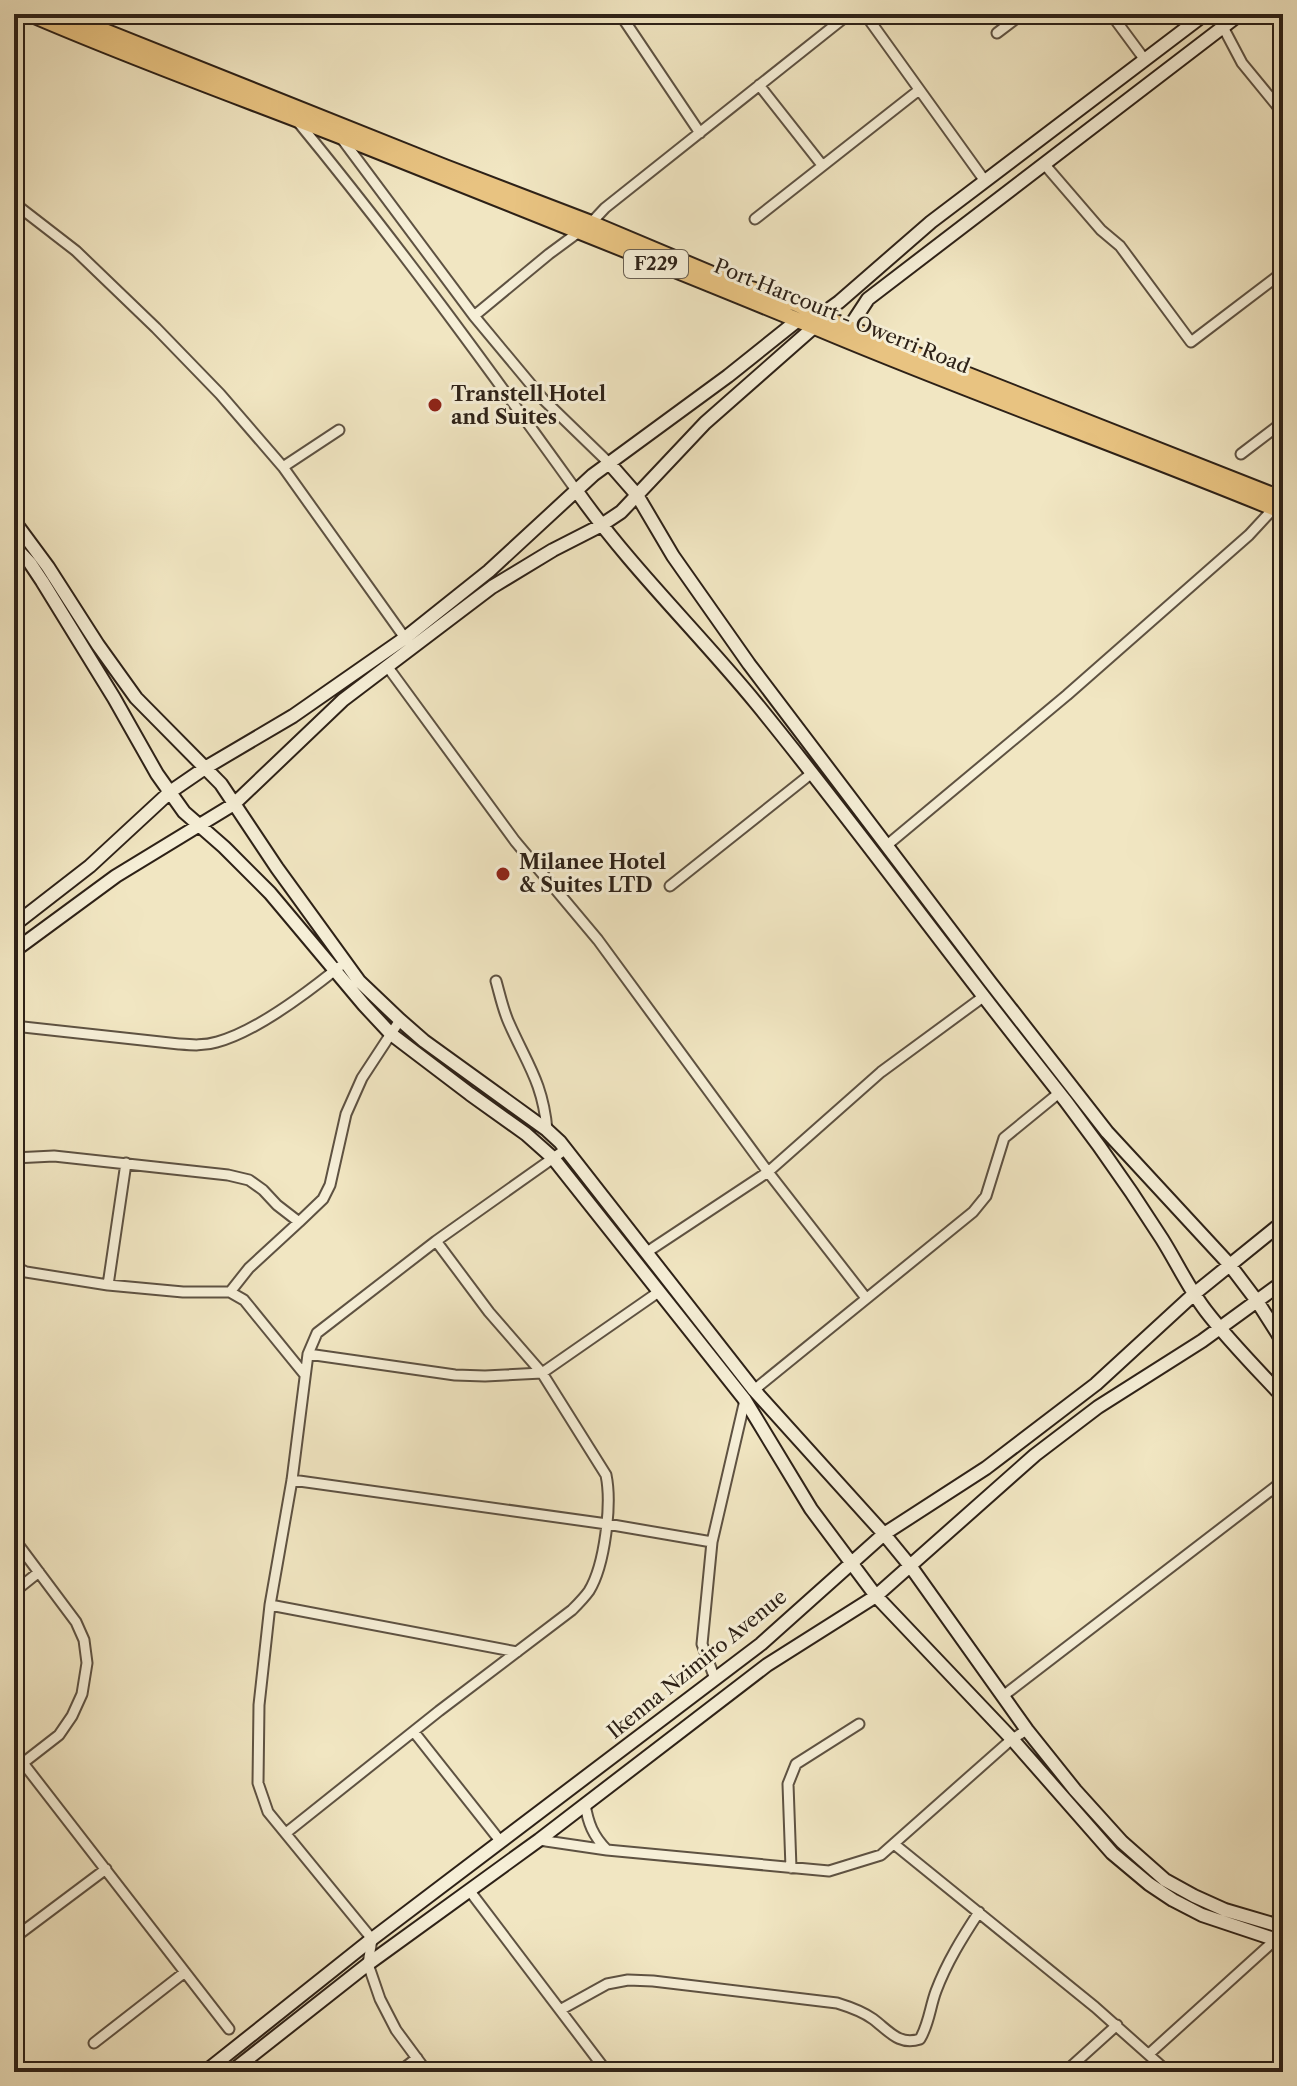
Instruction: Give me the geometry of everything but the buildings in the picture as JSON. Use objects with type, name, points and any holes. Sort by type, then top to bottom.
[{"type":"main road","name":"Port Harcourt - Owerri Road","points":[[30,14],[296,120],[794,303],[818,321],[1280,506]]},
{"type":"main road","name":"Port Harcourt - Owerri Road","points":[[62,14],[445,167],[586,227],[656,263],[798,320],[849,328],[1280,506]]},
{"type":"street","points":[[620,14],[700,133]]},
{"type":"street","points":[[474,316],[849,14]]},
{"type":"street","points":[[865,14],[985,181]]},
{"type":"street","points":[[997,33],[1022,14]]},
{"type":"street","points":[[1111,14],[1145,60]]},
{"type":"street","points":[[14,951],[116,876],[234,804],[343,700],[502,581],[621,512],[705,423],[931,222],[1205,14]]},
{"type":"street","points":[[849,328],[868,299],[1240,14]]},
{"type":"street","points":[[1223,27],[1242,63],[1283,113]]},
{"type":"street","points":[[759,85],[822,165]]},
{"type":"street","points":[[755,219],[919,90]]},
{"type":"street","points":[[296,120],[401,251],[600,526],[754,701],[812,773],[1059,1093],[1124,1182],[1194,1294],[1220,1328],[1283,1397]]},
{"type":"street","points":[[340,136],[474,316],[543,399],[637,495],[673,556],[740,652],[886,846],[1107,1132],[1229,1264],[1283,1342]]},
{"type":"street","points":[[1045,165],[1101,230],[1120,246],[1191,342],[1283,272]]},
{"type":"street","points":[[14,203],[76,251],[220,394],[283,467],[405,638]]},
{"type":"street","points":[[14,925],[90,866],[170,792],[293,716],[405,638],[489,571],[609,463],[728,376],[798,320]]},
{"type":"street","points":[[1241,454],[1283,422]]},
{"type":"street","points":[[283,467],[339,430]]},
{"type":"street","points":[[886,846],[1067,695],[1280,506]]},
{"type":"street","points":[[14,521],[136,698],[221,784],[340,966],[391,1034],[526,1134],[553,1158],[660,1291],[750,1395],[884,1534],[1027,1730],[1122,1842],[1165,1880],[1225,1910],[1283,1927]]},
{"type":"street","points":[[14,546],[42,581],[184,812],[270,893],[340,966],[400,1020],[424,1041],[547,1130],[566,1149],[647,1252],[750,1395],[811,1509],[876,1596],[1012,1739],[1112,1853],[1173,1900],[1202,1915],[1279,1941]]},
{"type":"street","points":[[387,666],[515,841],[598,940],[768,1172],[866,1298]]},
{"type":"street","points":[[670,886],[812,773]]},
{"type":"street","points":[[14,1026],[179,1044],[215,1043],[242,1033],[340,966]]},
{"type":"street","points":[[496,981],[507,1020],[539,1085],[545,1103],[547,1130]]},
{"type":"street","points":[[647,1252],[768,1172],[881,1072],[983,997]]},
{"type":"street","points":[[230,1292],[249,1268],[323,1199],[330,1185],[346,1114],[362,1078],[400,1020]]},
{"type":"street","points":[[715,1679],[702,1644],[712,1542],[750,1395],[973,1212],[986,1196],[1004,1138],[1059,1093]]},
{"type":"street","points":[[427,2072],[396,2030],[380,1999],[368,1964],[372,1939],[268,1812],[258,1783],[259,1705],[270,1605],[292,1480],[308,1354],[317,1333],[436,1241],[566,1149]]},
{"type":"street","points":[[14,1158],[54,1156],[228,1175],[249,1180],[299,1222]]},
{"type":"street","points":[[108,1285],[126,1163]]},
{"type":"street","name":"Ikenna Nzimiro Avenue","points":[[205,2072],[372,1939],[761,1644],[884,1534],[986,1468],[1084,1394],[1194,1294],[1283,1222]]},
{"type":"street","points":[[286,1833],[572,1610],[588,1593],[598,1572],[607,1524],[609,1491],[606,1475],[542,1373],[489,1312],[436,1241]]},
{"type":"street","points":[[14,1266],[26,1272],[108,1285],[183,1292],[230,1292],[244,1300],[305,1375]]},
{"type":"street","name":"Ikenna Nzimiro Avenue","points":[[231,2072],[368,1964],[539,1840],[767,1665],[876,1596],[1035,1455],[1098,1407],[1220,1328],[1283,1282]]},
{"type":"street","points":[[308,1354],[455,1375],[542,1373],[660,1291]]},
{"type":"street","points":[[292,1480],[607,1524],[712,1542]]},
{"type":"street","points":[[1003,1696],[1283,1481]]},
{"type":"street","points":[[14,1539],[76,1622],[84,1640],[87,1663],[82,1694],[72,1716],[59,1735],[14,1770]]},
{"type":"street","points":[[14,1592],[39,1572]]},
{"type":"street","points":[[270,1605],[517,1652]]},
{"type":"street","points":[[791,1868],[788,1784],[796,1764],[859,1724]]},
{"type":"street","points":[[539,1840],[607,1850],[829,1871],[881,1855],[1012,1739],[1027,1730]]},
{"type":"street","points":[[414,1732],[501,1842]]},
{"type":"street","points":[[23,1763],[229,2029]]},
{"type":"street","points":[[585,1804],[587,1821],[607,1850]]},
{"type":"street","points":[[894,1844],[1117,2025],[1168,2072]]},
{"type":"street","points":[[14,1938],[106,1869]]},
{"type":"street","points":[[469,1890],[607,2072]]},
{"type":"street","points":[[560,2010],[607,1984],[628,1980],[653,1981],[837,2003],[854,2008],[901,2040],[911,2042],[920,2039],[925,2030],[935,1993],[954,1950],[979,1912]]},
{"type":"street","points":[[1149,2054],[1279,1941]]},
{"type":"street","points":[[94,2043],[185,1972]]},
{"type":"street","points":[[1065,2072],[1117,2025]]},
{"type":"street","points":[[399,2072],[417,2058]]},
{"type":"place","name":"Transtell Hotel and Suites","points":[[435,405]]},
{"type":"place","name":"Milanee Hotel & Suites LTD","points":[[503,874]]}]
